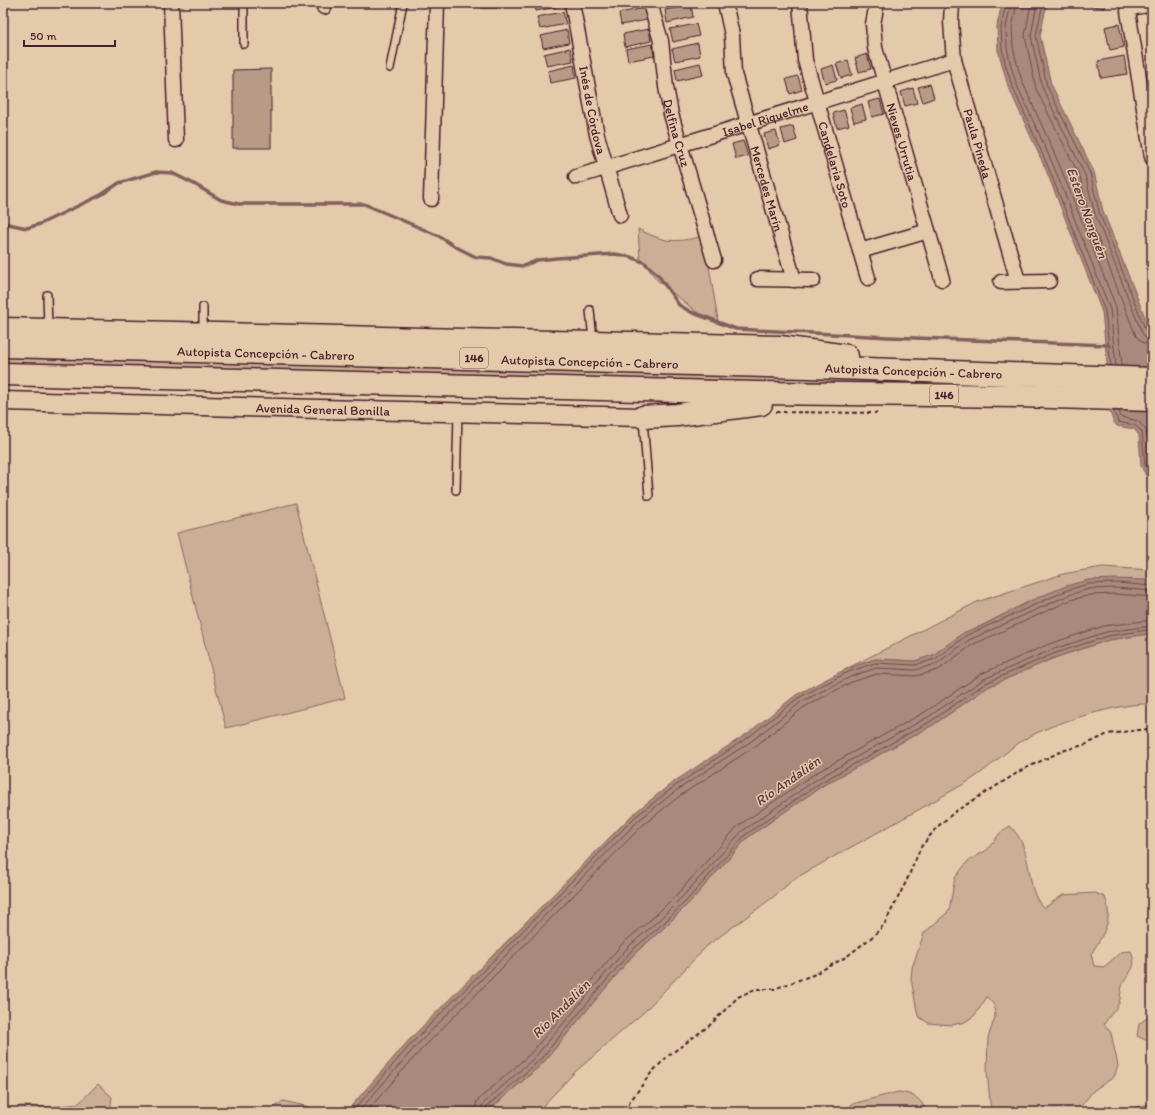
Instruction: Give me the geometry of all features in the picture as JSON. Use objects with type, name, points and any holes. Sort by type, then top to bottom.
[{"type":"highway","points":[[593,342],[780,347],[945,371]]},
{"type":"highway","name":"Autopista Concepción - Cabrero","points":[[3,346],[945,371],[1099,388],[1152,400]]},
{"type":"highway","name":"Autopista Concepción - Cabrero","points":[[3,374],[846,394],[1099,388],[1152,379]]},
{"type":"highway","points":[[642,417],[677,415],[846,394]]},
{"type":"main road","points":[[3,328],[593,342]]},
{"type":"street","points":[[172,3],[176,140]]},
{"type":"street","points":[[431,199],[437,3]]},
{"type":"street","name":"Delfina Cruz","points":[[650,3],[661,41],[666,88],[680,145],[714,260]]},
{"type":"street","name":"Mercedes Marín","points":[[725,3],[732,35],[734,74],[794,280]]},
{"type":"street","name":"Candelaria Soto","points":[[800,3],[804,52],[816,102],[868,278]]},
{"type":"street","name":"Nieves Urrutia","points":[[877,3],[873,24],[874,40],[942,279]]},
{"type":"street","name":"Paula Pineda","points":[[952,3],[951,22],[954,60],[1018,281]]},
{"type":"street","name":"Inés de Córdova","points":[[574,4],[593,115],[605,168],[610,179],[620,215]]},
{"type":"street","points":[[1152,4],[1131,8],[1128,11],[1152,157]]},
{"type":"street","name":"Isabel Riquelme","points":[[576,177],[954,60]]},
{"type":"street","points":[[860,251],[928,231]]},
{"type":"street","points":[[758,279],[813,280]]},
{"type":"street","points":[[1001,282],[1049,281]]},
{"type":"street","name":"Avenida General Bonilla","points":[[3,401],[642,417]]},
{"type":"lane","points":[[244,3],[244,44]]},
{"type":"lane","points":[[390,68],[403,3]]},
{"type":"lane","points":[[47,295],[48,329]]},
{"type":"lane","points":[[202,307],[203,332]]},
{"type":"lane","points":[[590,310],[593,342]]},
{"type":"lane","points":[[456,490],[458,413]]},
{"type":"lane","points":[[642,417],[649,496]]},
{"type":"path","points":[[769,412],[880,413]]},
{"type":"path","points":[[626,1112],[629,1103],[639,1087],[663,1060],[710,1026],[738,997],[755,989],[774,989],[813,975],[846,957],[872,937],[884,925],[906,882],[921,847],[937,826],[956,811],[1022,770],[1062,751],[1087,744],[1108,734],[1147,729],[1152,730]]},
{"type":"path","points":[[617,1112],[629,1103]]},
{"type":"shaded area","points":[[638,229],[656,237],[677,241],[704,236],[718,320],[698,313],[658,281],[640,258]]},
{"type":"shaded area","points":[[3,354],[1032,383],[826,384],[3,363]]},
{"type":"shaded area","points":[[296,503],[345,698],[226,728],[177,533]]},
{"type":"shaded area","points":[[1102,567],[1152,570],[1152,582],[1145,580],[1032,600],[981,626],[965,632],[933,655],[915,661],[875,659],[846,669],[977,602],[1063,574]]},
{"type":"shaded area","points":[[1148,634],[1152,635],[1152,704],[1123,706],[1105,710],[1069,720],[1037,733],[1025,739],[969,781],[794,879],[772,898],[707,946],[644,1012],[575,1072],[537,1112],[487,1112],[542,1064],[634,954],[666,926],[691,901],[747,838],[822,786],[933,725],[988,687],[1054,658],[1109,640]]},
{"type":"shaded area","points":[[1010,826],[1018,836],[1023,847],[1027,858],[1033,891],[1044,908],[1063,895],[1095,893],[1105,897],[1108,920],[1100,940],[1091,954],[1094,966],[1104,967],[1121,952],[1131,951],[1134,961],[1133,968],[1123,984],[1119,1003],[1104,1024],[1111,1033],[1118,1066],[1114,1077],[1094,1090],[1076,1112],[991,1112],[987,1071],[988,1038],[995,1017],[994,1005],[987,997],[975,1015],[965,1022],[952,1025],[928,1023],[918,1016],[911,979],[912,968],[924,933],[949,911],[955,878],[968,861],[987,850],[1001,832]]},
{"type":"shaded area","points":[[1152,1014],[1152,1043],[1137,1036],[1139,1024]]},
{"type":"shaded area","points":[[98,1084],[112,1097],[110,1112],[15,1112],[20,1106],[51,1107],[78,1104]]},
{"type":"shaded area","points":[[898,1092],[915,1097],[922,1103],[926,1112],[846,1112],[852,1104]]},
{"type":"shaded area","points":[[283,1101],[310,1107],[305,1112],[268,1112]]},
{"type":"shaded area","points":[[1152,1103],[1152,1112],[1115,1112],[1150,1104]]},
{"type":"water","name":"Estero Nonguén","points":[[1002,3],[1047,3],[1040,36],[1051,84],[1094,172],[1103,211],[1152,335],[1152,487],[1141,466],[1139,435],[1134,429],[1117,426],[1113,421],[1109,409],[1107,363],[1102,312],[1046,170],[1008,86],[998,50],[997,26]]},
{"type":"water","name":"Río Andalién","points":[[1088,580],[1145,580],[1152,582],[1152,635],[1148,634],[1109,640],[1054,658],[988,687],[933,725],[822,786],[747,838],[691,901],[666,926],[634,954],[542,1064],[487,1112],[346,1112],[409,1040],[633,814],[672,783],[748,733],[796,695],[846,669],[875,659],[915,661],[933,655],[965,632],[981,626],[1032,600],[1066,586]]},
{"type":"building","points":[[482,3],[497,3],[497,8],[482,8]]},
{"type":"building","points":[[535,3],[562,3],[562,6],[536,11]]},
{"type":"building","points":[[615,3],[639,3],[616,7]]},
{"type":"building","points":[[1075,3],[1105,3],[1104,8]]},
{"type":"building","points":[[691,5],[693,17],[667,23],[665,10]]},
{"type":"building","points":[[645,8],[647,20],[621,25],[619,13]]},
{"type":"building","points":[[563,12],[566,24],[540,29],[537,17]]},
{"type":"building","points":[[696,24],[699,36],[673,42],[670,29]]},
{"type":"building","points":[[1119,24],[1124,47],[1110,50],[1105,27]]},
{"type":"building","points":[[649,29],[651,41],[625,47],[623,34]]},
{"type":"building","points":[[567,30],[569,43],[543,48],[541,36]]},
{"type":"building","points":[[698,43],[700,56],[675,61],[672,49]]},
{"type":"building","points":[[652,44],[654,56],[628,61],[626,49]]},
{"type":"building","points":[[570,48],[573,61],[547,66],[544,54]]},
{"type":"building","points":[[867,54],[871,69],[859,72],[855,58]]},
{"type":"building","points":[[1124,56],[1127,74],[1101,78],[1098,61]]},
{"type":"building","points":[[848,60],[852,75],[841,78],[836,64]]},
{"type":"building","points":[[700,63],[703,75],[677,81],[675,69]]},
{"type":"building","points":[[574,65],[576,78],[550,83],[548,71]]},
{"type":"building","points":[[833,65],[837,80],[825,83],[821,69]]},
{"type":"building","points":[[271,69],[271,148],[233,148],[233,70]]},
{"type":"building","points":[[798,76],[802,90],[790,94],[786,79]]},
{"type":"building","points":[[930,84],[934,98],[923,102],[918,87]]},
{"type":"building","points":[[913,88],[917,103],[905,106],[901,92]]},
{"type":"building","points":[[880,99],[884,114],[872,117],[868,102]]},
{"type":"building","points":[[862,104],[866,119],[854,122],[850,108]]},
{"type":"building","points":[[844,110],[849,125],[837,128],[833,113]]},
{"type":"building","points":[[793,126],[797,140],[785,144],[781,129]]},
{"type":"building","points":[[776,131],[780,145],[768,149],[764,134]]},
{"type":"building","points":[[743,141],[748,156],[736,159],[732,144]]},
{"type":"waterway","points":[[3,223],[27,228],[40,224],[101,195],[119,183],[156,172],[172,173],[221,200],[239,204],[364,204],[439,236],[454,246],[476,257],[491,258],[506,264],[523,266],[538,260],[615,254],[631,257],[645,263],[658,275],[679,305],[691,312],[736,329],[888,337],[1109,345]]}]
